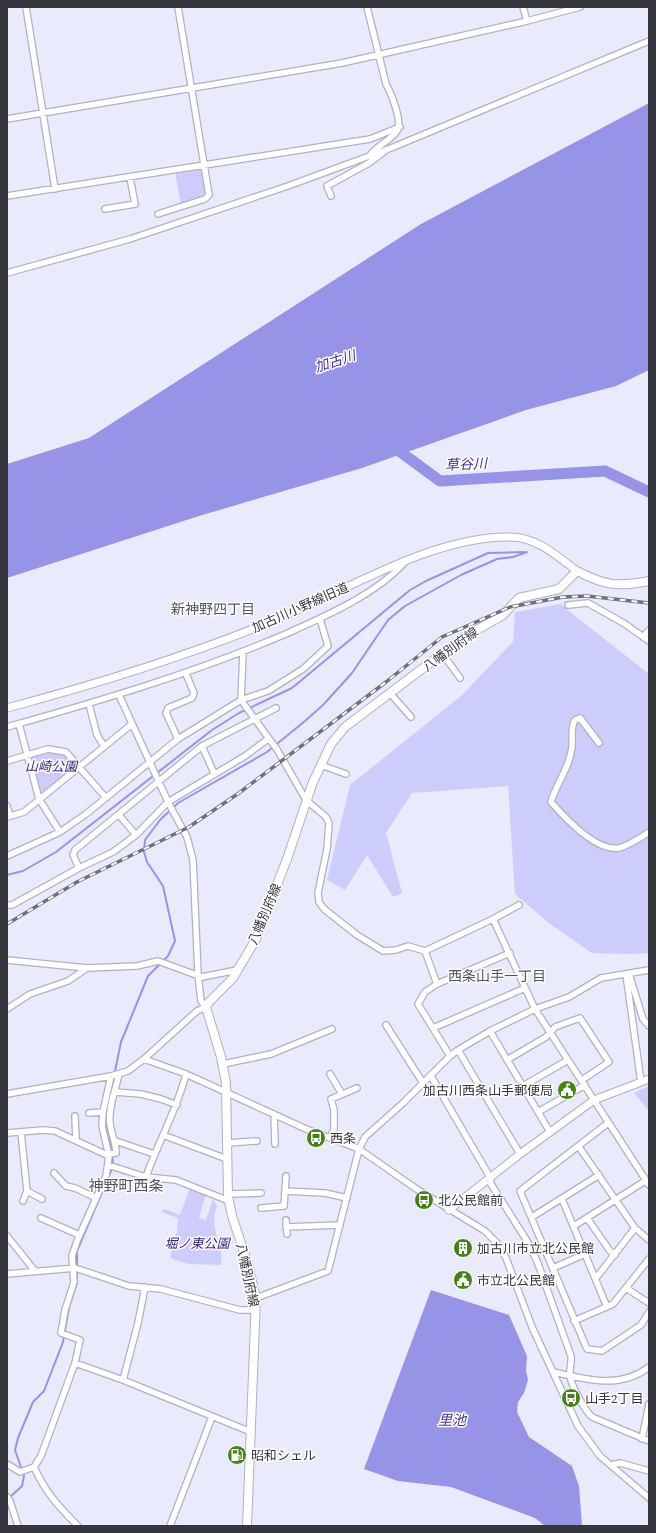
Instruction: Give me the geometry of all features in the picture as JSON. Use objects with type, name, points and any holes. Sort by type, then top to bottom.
[{"type":"main road","points":[[577,571],[594,580],[611,585],[649,581]]},
{"type":"main road","name":"八幡別府線","points":[[247,1526],[256,1298],[247,1261],[228,1198],[223,1064],[206,1007],[209,1002],[233,978],[256,939],[287,859],[306,800],[331,744],[345,727],[442,652],[476,629],[503,614],[519,598],[559,589],[577,571]]},
{"type":"street","points":[[26,7],[55,188]]},
{"type":"street","points":[[158,214],[208,198],[205,165],[178,7]]},
{"type":"street","points":[[367,7],[378,55],[386,84],[392,94],[400,127],[397,133],[369,155]]},
{"type":"street","points":[[523,7],[527,21]]},
{"type":"street","points":[[7,119],[43,112],[192,90],[342,63],[527,21],[580,7]]},
{"type":"street","points":[[7,273],[130,238],[288,186],[390,148],[649,41]]},
{"type":"street","points":[[7,196],[130,178],[370,139],[400,127]]},
{"type":"street","points":[[331,196],[327,186],[369,163],[390,148]]},
{"type":"street","points":[[105,209],[135,204],[130,178]]},
{"type":"street","name":"加古川小野線旧道","points":[[7,708],[96,683],[232,636],[275,620],[370,576],[463,543],[510,537],[526,538],[548,549],[577,571]]},
{"type":"street","points":[[7,727],[186,674],[244,652],[338,610],[393,575],[404,563]]},
{"type":"street","points":[[568,604],[588,603],[625,624],[649,640]]},
{"type":"street","points":[[7,856],[40,843],[60,832],[106,798],[178,739],[242,701],[268,691],[303,669],[328,646],[320,619]]},
{"type":"street","points":[[643,637],[649,630]]},
{"type":"street","points":[[244,652],[242,701],[278,751],[306,800],[326,818],[329,823],[327,849],[318,893],[319,902],[324,910],[357,935],[383,951],[396,950],[408,946],[425,951],[519,905]]},
{"type":"street","points":[[442,652],[460,678]]},
{"type":"street","points":[[178,739],[166,713],[168,708],[192,698],[194,693],[186,674]]},
{"type":"street","points":[[390,693],[411,717]]},
{"type":"street","points":[[7,1094],[119,1074],[128,1070],[144,1059],[197,1011],[206,1007],[201,1001],[198,974],[193,860],[187,837],[175,813],[168,803],[119,695]]},
{"type":"street","points":[[88,704],[97,735],[104,746]]},
{"type":"street","points":[[79,868],[74,855],[75,850],[202,746],[253,718],[276,708]]},
{"type":"street","points":[[598,743],[580,718],[575,720],[572,724],[572,748],[564,772],[555,789],[551,802],[582,833],[602,846],[620,847],[649,832]]},
{"type":"street","points":[[18,724],[39,799],[60,832]]},
{"type":"street","points":[[7,806],[8,816],[24,812],[132,724]]},
{"type":"street","points":[[7,905],[12,905],[79,868],[113,852],[136,835],[168,803],[214,773],[245,756],[268,739]]},
{"type":"street","points":[[202,746],[214,773]]},
{"type":"street","points":[[7,761],[48,749],[66,752],[80,766],[106,798]]},
{"type":"street","points":[[321,765],[346,774]]},
{"type":"street","points":[[119,815],[136,835]]},
{"type":"street","points":[[493,919],[535,1009],[647,1183],[615,1198],[588,1218],[574,1226]]},
{"type":"street","points":[[425,951],[437,984]]},
{"type":"street","points":[[450,1056],[418,1004],[425,992],[437,984],[510,953]]},
{"type":"street","points":[[7,960],[87,968],[137,966],[158,961],[202,976],[237,970]]},
{"type":"street","points":[[7,1009],[30,994],[68,981],[87,968]]},
{"type":"street","points":[[256,1298],[328,1271],[359,1149],[365,1136],[431,1076],[450,1056],[490,1031],[535,1009],[569,997],[601,978],[626,976],[649,970]]},
{"type":"street","points":[[626,976],[630,977],[643,1019],[649,1026]]},
{"type":"street","points":[[626,976],[641,1082]]},
{"type":"street","points":[[433,1028],[525,988]]},
{"type":"street","points":[[507,1060],[546,1037],[555,1027],[580,1018],[609,1062],[583,1083],[538,1112]]},
{"type":"street","points":[[386,1025],[423,1083]]},
{"type":"street","points":[[223,1064],[272,1054],[332,1029]]},
{"type":"street","points":[[490,1031],[550,1132]]},
{"type":"street","points":[[458,1050],[520,1154]]},
{"type":"street","points":[[144,1059],[186,1074],[274,1114],[359,1149],[449,1210],[485,1231],[498,1244],[506,1258],[532,1327],[578,1426],[600,1456],[649,1498]]},
{"type":"street","points":[[523,1086],[568,1060]]},
{"type":"street","points":[[7,1132],[55,1131],[109,1155],[116,1153],[116,1141],[110,1123],[110,1116],[119,1074]]},
{"type":"street","points":[[146,1177],[154,1154],[177,1105],[186,1074]]},
{"type":"street","points":[[330,1074],[342,1094]]},
{"type":"street","points":[[7,1464],[20,1472],[34,1467],[41,1456],[75,1363],[80,1340],[61,1333],[65,1310],[74,1282],[72,1256],[79,1235],[106,1176],[109,1155],[102,1126],[102,1112],[111,1076]]},
{"type":"street","points":[[431,1076],[490,1177],[491,1184],[527,1241],[537,1261],[571,1356],[569,1376],[585,1411],[592,1417],[649,1441]]},
{"type":"street","points":[[449,1210],[520,1154],[594,1100],[649,1079]]},
{"type":"street","points":[[330,1138],[334,1129],[334,1110],[330,1101],[331,1099],[357,1088]]},
{"type":"street","points":[[115,1092],[146,1095],[177,1105]]},
{"type":"street","points":[[89,1113],[102,1112]]},
{"type":"street","points":[[274,1114],[275,1144]]},
{"type":"street","points":[[75,1116],[76,1140]]},
{"type":"street","points":[[608,1124],[580,1147],[520,1191],[586,1349],[602,1351],[641,1325],[649,1312]]},
{"type":"street","points":[[21,1132],[27,1191],[23,1201]]},
{"type":"street","points":[[163,1135],[227,1159]]},
{"type":"street","points":[[116,1141],[154,1154]]},
{"type":"street","points":[[227,1143],[257,1141]]},
{"type":"street","points":[[580,1147],[635,1228],[649,1240]]},
{"type":"street","points":[[108,1165],[146,1177],[176,1180],[228,1198],[261,1193]]},
{"type":"street","points":[[54,1173],[66,1186],[75,1188],[96,1198]]},
{"type":"street","points":[[532,1217],[599,1174]]},
{"type":"street","points":[[261,1208],[284,1206],[286,1176]]},
{"type":"street","points":[[27,1191],[42,1199]]},
{"type":"street","points":[[285,1192],[326,1193],[347,1198]]},
{"type":"street","points":[[562,1199],[607,1307]]},
{"type":"street","points":[[41,1218],[51,1219],[79,1235]]},
{"type":"street","points":[[588,1218],[610,1251],[615,1255]]},
{"type":"street","points":[[286,1220],[287,1234]]},
{"type":"street","points":[[286,1227],[340,1225]]},
{"type":"street","points":[[596,1278],[635,1228]]},
{"type":"street","points":[[7,1236],[35,1271]]},
{"type":"street","points":[[553,1268],[585,1254]]},
{"type":"street","points":[[574,1321],[607,1307],[626,1288],[649,1258]]},
{"type":"street","points":[[7,1274],[73,1268],[88,1271],[129,1286],[174,1292],[240,1310],[256,1310]]},
{"type":"street","points":[[123,1380],[138,1323],[145,1287]]},
{"type":"street","points":[[626,1288],[649,1303]]},
{"type":"street","points":[[75,1363],[123,1380],[251,1432]]},
{"type":"street","points":[[553,1372],[600,1381],[625,1380],[638,1376],[649,1367]]},
{"type":"street","points":[[642,1439],[649,1404]]},
{"type":"street","points":[[170,1526],[212,1417]]},
{"type":"street","points":[[611,1465],[620,1463],[649,1471]]},
{"type":"street","points":[[34,1467],[43,1486],[53,1501],[78,1526]]},
{"type":"street","points":[[8,1499],[18,1526]]},
{"type":"green space","points":[[202,168],[207,195],[181,206],[175,172]]},
{"type":"green space","points":[[560,604],[649,674],[649,953],[592,953],[550,924],[515,894],[508,786],[412,793],[386,833],[402,893],[393,897],[367,855],[345,890],[327,880],[350,785],[461,696],[513,642],[515,612]]},
{"type":"green space","name":"山崎公園","points":[[50,750],[67,754],[75,763],[74,768],[43,792],[40,790],[31,760],[33,755]]},
{"type":"green space","points":[[649,1086],[649,1111],[634,1093]]},
{"type":"green space","name":"堀ノ東公園","points":[[190,1188],[206,1194],[199,1218],[206,1220],[213,1199],[217,1206],[214,1222],[220,1250],[221,1265],[188,1264],[170,1258],[178,1228],[178,1218],[162,1212],[164,1209],[180,1215]]},
{"type":"water","name":"加古川","points":[[649,103],[649,370],[616,386],[526,410],[362,468],[199,516],[7,578],[7,464],[89,438],[421,224]]},
{"type":"water","name":"里池","points":[[431,1290],[509,1315],[527,1356],[526,1371],[528,1380],[524,1393],[518,1402],[517,1412],[529,1437],[572,1466],[579,1486],[582,1526],[545,1526],[535,1518],[451,1487],[398,1481],[364,1469]]},
{"type":"waterway","name":"草谷川","points":[[391,445],[440,481],[605,471],[649,492]]},
{"type":"waterway","points":[[7,875],[23,871],[56,852],[212,730],[239,713],[292,688],[410,590],[426,581],[488,553],[524,552]]},
{"type":"waterway","points":[[9,1498],[22,1486],[24,1476],[15,1450],[18,1438],[33,1402],[44,1391],[63,1342],[69,1307],[77,1283],[77,1251],[113,1163],[111,1142],[105,1120],[121,1042],[148,976],[168,956],[175,941],[163,886],[147,862],[144,852],[145,840],[160,820],[178,803],[267,752],[323,705],[352,673],[388,620],[405,606],[461,575],[497,559],[513,557],[527,552]]},
{"type":"railway","points":[[7,924],[77,882],[189,827],[239,793],[386,682],[442,637],[510,607],[563,597],[587,596],[649,603]]},
{"type":"place","name":"加古川西条山手郵便局","points":[[567,1090]]},
{"type":"place","name":"西条","points":[[316,1138]]},
{"type":"place","name":"北公民館前","points":[[424,1200]]},
{"type":"place","name":"加古川市立北公民館","points":[[463,1248]]},
{"type":"place","name":"市立北公民館","points":[[463,1280]]},
{"type":"place","name":"山手2丁目","points":[[571,1398]]},
{"type":"place","name":"昭和シェル","points":[[237,1455]]},
{"type":"district","name":"新神野四丁目","points":[[213,609]]},
{"type":"district","name":"西条山手一丁目","points":[[497,976]]},
{"type":"district","name":"神野町西条","points":[[126,1186]]}]
